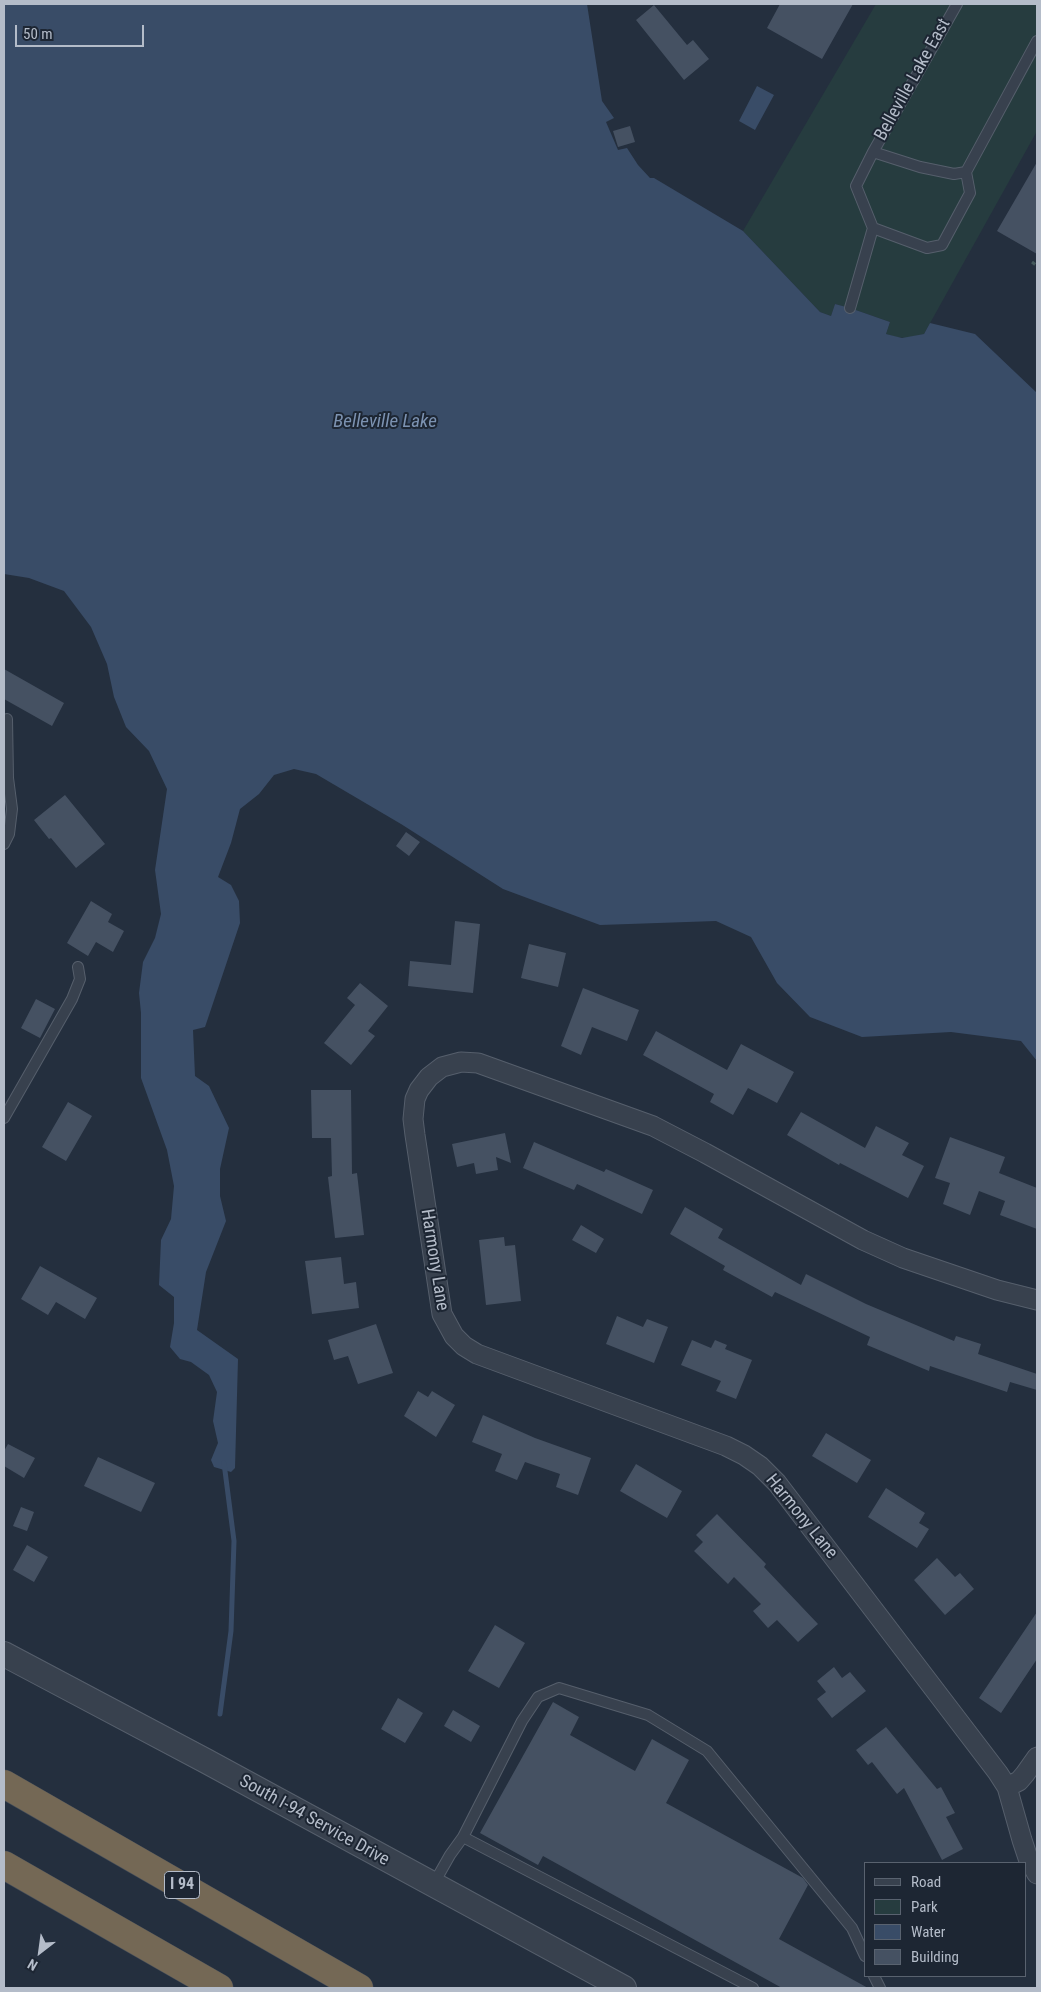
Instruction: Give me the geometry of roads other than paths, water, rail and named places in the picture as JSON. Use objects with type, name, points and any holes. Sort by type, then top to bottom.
[{"type":"highway","name":"I 94","points":[[4,1784],[359,1988]]},
{"type":"highway","points":[[4,1865],[219,1988]]},
{"type":"highway","points":[[4,1887],[182,1988]]},
{"type":"street","name":"Harmony Lane","points":[[1037,1300],[997,1290],[903,1258],[863,1240],[705,1152],[653,1126],[478,1062],[461,1062],[442,1067],[429,1077],[415,1099],[413,1119],[415,1135],[442,1314],[454,1336],[464,1346],[477,1354],[726,1446],[744,1454],[760,1466],[777,1483],[1007,1786],[1025,1849],[1037,1874]]},
{"type":"street","name":"South I-94 Service Drive","points":[[4,1654],[624,1988]]},
{"type":"street","points":[[1007,1786],[1019,1781],[1037,1757]]},
{"type":"lane","name":"Belleville Lake East","points":[[956,4],[873,152],[920,167],[954,174],[966,172]]},
{"type":"lane","points":[[873,228],[927,248],[942,245],[970,193],[966,172],[1037,41]]},
{"type":"lane","points":[[850,308],[873,228],[856,186],[873,152]]},
{"type":"lane","points":[[4,844],[9,834],[12,809],[8,778],[7,719]]},
{"type":"lane","points":[[4,1118],[72,999],[80,979],[78,967]]},
{"type":"lane","points":[[432,1886],[450,1854],[463,1837],[522,1721],[538,1697],[558,1688],[648,1715],[706,1751],[852,1928],[864,1954]]},
{"type":"lane","points":[[463,1837],[753,1988]]},
{"type":"water","name":"Belleville Lake","points":[[4,4],[587,4],[602,101],[614,118],[606,122],[618,150],[627,148],[638,165],[650,178],[654,178],[743,231],[820,312],[831,316],[835,304],[850,308],[890,322],[886,334],[902,338],[924,334],[930,323],[975,334],[1037,393],[1037,1061],[1021,1041],[951,1032],[862,1037],[810,1017],[777,983],[751,937],[716,921],[600,925],[503,889],[401,824],[316,774],[294,769],[274,775],[259,794],[240,809],[231,843],[218,877],[231,885],[239,901],[240,923],[205,1027],[193,1030],[195,1076],[209,1086],[229,1128],[220,1169],[220,1196],[226,1221],[206,1272],[197,1330],[238,1359],[235,1468],[231,1472],[214,1467],[211,1460],[218,1443],[213,1421],[217,1392],[209,1375],[191,1362],[180,1359],[170,1347],[174,1323],[174,1297],[159,1285],[161,1240],[171,1219],[174,1186],[167,1150],[141,1078],[141,1013],[139,993],[143,962],[155,938],[161,914],[155,870],[167,789],[149,751],[126,727],[114,697],[107,664],[91,627],[64,591],[29,578],[4,574]]},
{"type":"water","points":[[757,86],[774,95],[755,130],[739,121]]},
{"type":"waterway","points":[[220,1714],[231,1631],[234,1541],[224,1463]]}]
